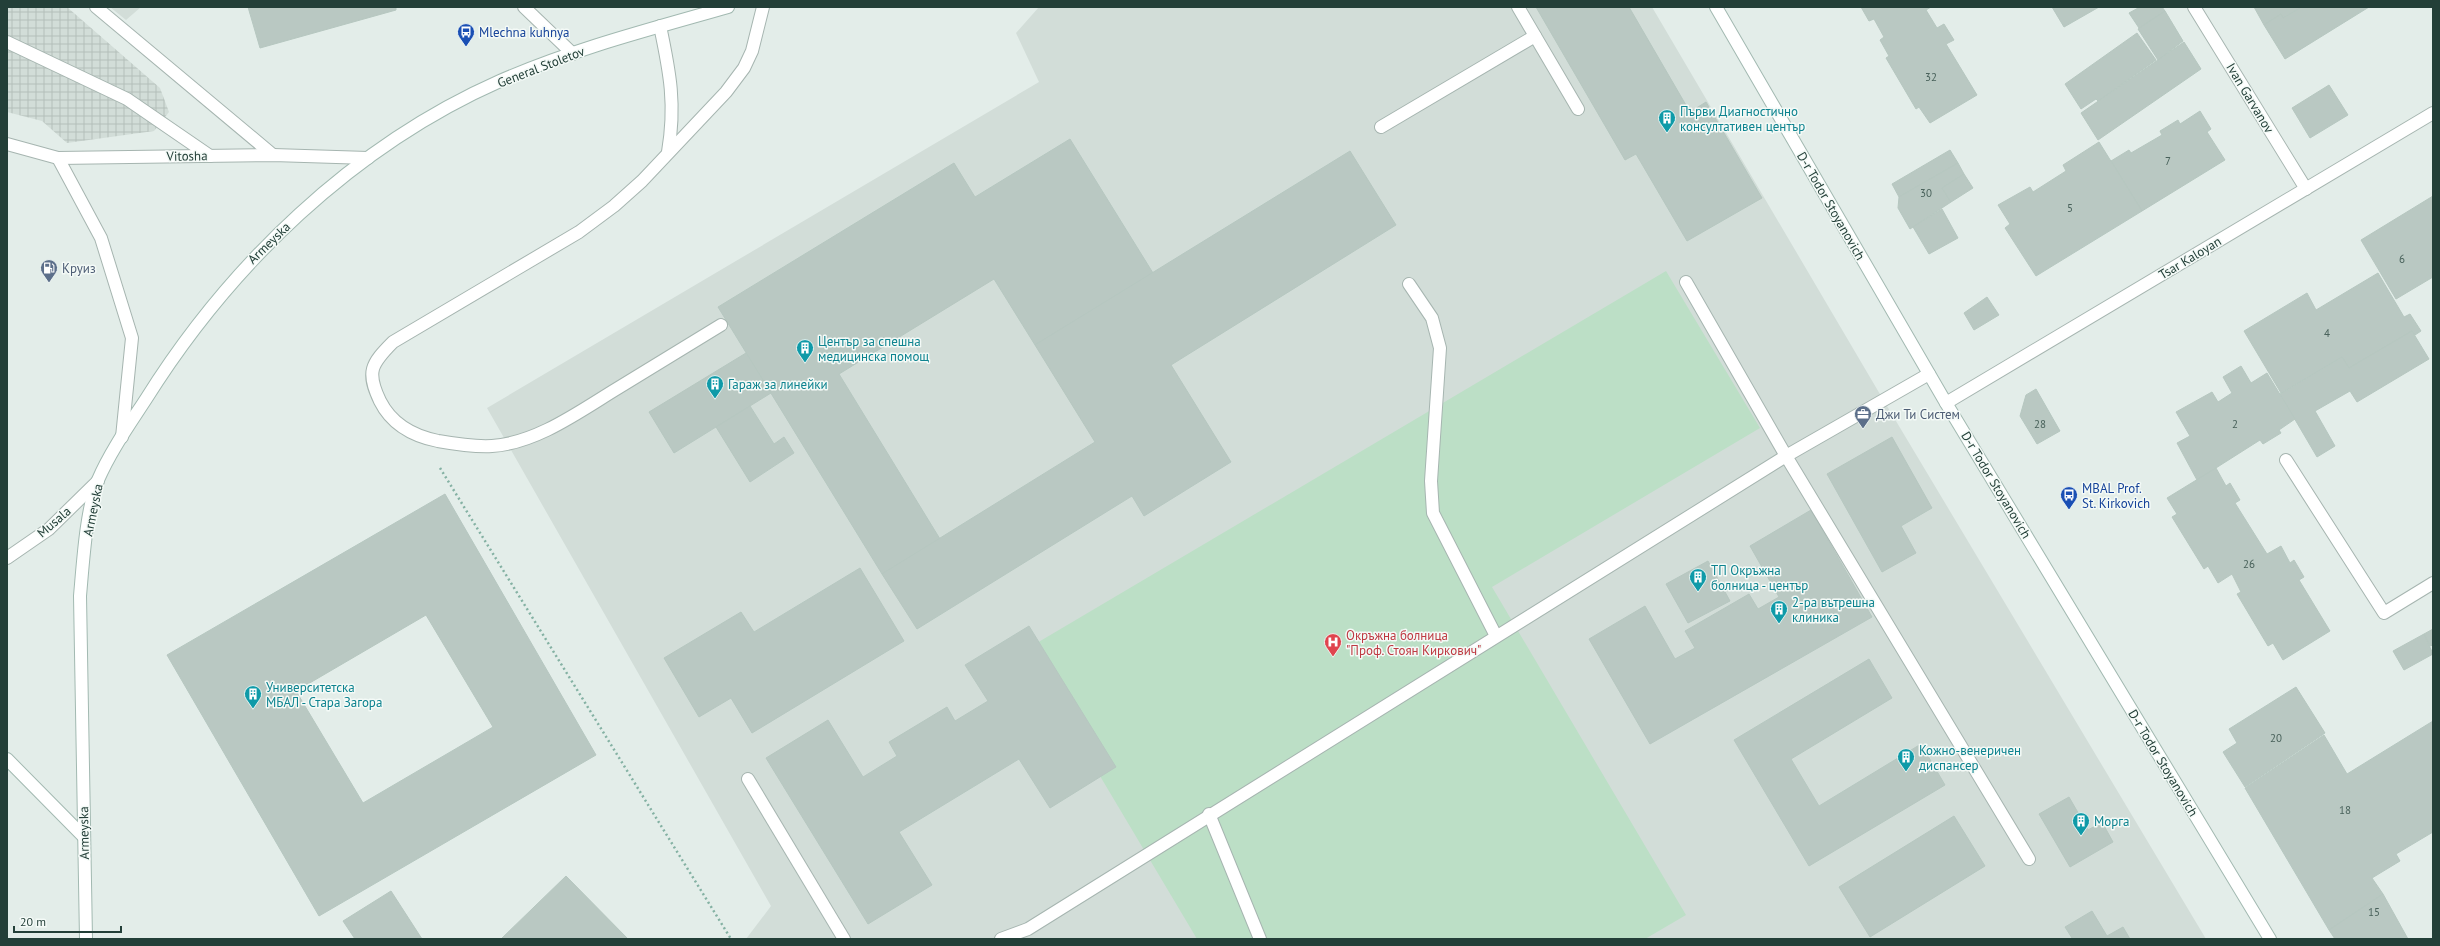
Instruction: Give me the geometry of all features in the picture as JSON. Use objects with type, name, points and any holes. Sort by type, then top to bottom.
[{"type":"street","points":[[96,7],[273,155]]},
{"type":"street","points":[[524,7],[574,54]]},
{"type":"street","name":"General Stoletov","points":[[368,158],[433,116],[500,81],[574,54],[660,26],[728,7]]},
{"type":"street","points":[[721,325],[580,411],[534,436],[493,446],[456,444],[421,438],[404,429],[385,411],[375,390],[370,374],[377,358],[394,342],[579,232],[614,206],[642,180],[726,92],[744,68],[759,28],[763,7]]},
{"type":"street","points":[[1518,7],[1578,109]]},
{"type":"street","name":"D-r Todor Stoyanovich","points":[[1716,7],[1946,403],[2270,939]]},
{"type":"street","name":"Ivan Garvanov","points":[[2194,7],[2306,189]]},
{"type":"street","points":[[660,26],[672,95],[673,122],[668,152]]},
{"type":"street","points":[[1382,127],[1535,36]]},
{"type":"street","points":[[7,42],[127,99],[210,156]]},
{"type":"street","name":"Tsar Kaloyan","points":[[1946,403],[2433,113]]},
{"type":"street","name":"Vitosha","points":[[7,144],[58,158],[273,155],[368,158]]},
{"type":"street","points":[[58,158],[101,238],[132,338],[122,437]]},
{"type":"street","name":"Armeyska","points":[[86,939],[80,596],[89,522],[98,481],[122,437],[196,325],[240,272],[304,209],[368,158]]},
{"type":"street","points":[[1686,282],[1786,456],[2029,859]]},
{"type":"street","points":[[1409,284],[1432,318],[1440,348],[1431,481],[1433,513],[1496,636]]},
{"type":"street","points":[[1001,939],[1028,929],[1209,814],[1786,456],[1929,374]]},
{"type":"street","points":[[2286,460],[2384,613],[2433,583]]},
{"type":"street","name":"Musala","points":[[7,558],[49,529],[98,481]]},
{"type":"street","points":[[7,759],[84,837]]},
{"type":"street","points":[[748,779],[844,939]]},
{"type":"street","points":[[1209,814],[1260,939]]},
{"type":"path","points":[[421,438],[731,939]]},
{"type":"shaded area","points":[[7,7],[67,7],[160,88],[169,112],[154,131],[67,143],[42,121],[7,112]]},
{"type":"shaded area","points":[[110,7],[141,7],[126,20]]},
{"type":"shaded area","name":"Окръжна болница \"Проф. Стоян Киркович\"","points":[[1039,7],[1652,7],[1884,401],[2206,939],[746,939],[771,906],[487,408],[1039,82],[1016,33]]},
{"type":"green space","points":[[1666,271],[1760,428],[1492,587],[1686,915],[1645,939],[1197,939],[1025,650]]},
{"type":"building","points":[[248,7],[396,7],[396,10],[260,48]]},
{"type":"building","name":"Първи Диагностично консултативен център","points":[[1536,7],[1629,7],[1690,112],[1706,102],[1762,198],[1687,241],[1636,154],[1625,160]]},
{"type":"building","points":[[1861,7],[1931,7],[1926,10],[1937,28],[1944,24],[1954,40],[1946,44],[1977,95],[1930,123],[1919,107],[1916,109],[1886,58],[1889,56],[1880,40],[1884,37],[1874,19],[1869,21]]},
{"type":"building","points":[[2052,7],[2099,7],[2064,27]]},
{"type":"building","points":[[2140,7],[2162,7],[2165,11],[2139,28],[2129,13]]},
{"type":"building","points":[[2254,7],[2302,7],[2283,18],[2281,14],[2264,25]]},
{"type":"building","points":[[2302,7],[2369,7],[2285,59],[2264,25],[2281,14],[2283,18]]},
{"type":"building","points":[[2165,11],[2183,41],[2158,60],[2138,29]]},
{"type":"building","points":[[2137,33],[2156,60],[2098,101],[2096,99],[2081,109],[2065,84]]},
{"type":"building","points":[[2184,42],[2201,69],[2098,140],[2081,113]]},
{"type":"building","points":[[2329,85],[2348,115],[2310,138],[2292,108]]},
{"type":"building","points":[[2200,111],[2211,129],[2207,132],[2225,160],[2142,211],[2111,161],[2129,150],[2131,153],[2162,135],[2160,131],[2178,120],[2180,124]]},
{"type":"building","name":"Център за спешна медицинска помощ","points":[[1070,139],[1153,273],[1035,345],[994,279],[839,374],[940,539],[882,574],[718,307],[954,163],[975,197]]},
{"type":"building","points":[[2099,142],[2142,211],[2036,276],[2005,228],[2010,224],[1998,205],[2030,187],[2033,192],[2066,171],[2063,165]]},
{"type":"building","points":[[1950,150],[1958,163],[1899,197],[1892,184]]},
{"type":"building","points":[[1350,151],[1396,225],[1171,365],[1231,462],[1144,516],[1132,496],[917,629],[882,574],[1095,442],[1035,345]]},
{"type":"building","points":[[1958,163],[1964,174],[1942,188],[1951,202],[1910,229],[1898,208],[1899,197]]},
{"type":"building","points":[[1964,174],[1973,188],[1951,202],[1942,188]]},
{"type":"building","points":[[2433,196],[2433,277],[2396,299],[2361,240]]},
{"type":"building","points":[[1942,209],[1958,238],[1929,254],[1913,227]]},
{"type":"building","points":[[2378,273],[2404,317],[2410,314],[2421,331],[2415,335],[2412,331],[2349,368],[2342,357],[2281,393],[2244,331],[2307,293],[2316,310]]},
{"type":"building","points":[[1987,297],[1999,315],[1974,330],[1964,313]]},
{"type":"building","points":[[2412,331],[2429,359],[2357,402],[2350,391],[2315,411],[2335,446],[2317,457],[2280,394],[2342,357],[2349,368]]},
{"type":"building","name":"Гараж за линейки","points":[[746,353],[771,393],[674,453],[649,412]]},
{"type":"building","points":[[2241,366],[2251,383],[2267,373],[2295,419],[2279,430],[2281,433],[2263,444],[2260,440],[2197,480],[2177,443],[2190,436],[2176,412],[2212,392],[2218,402],[2232,393],[2223,377]]},
{"type":"building","points":[[2036,389],[2060,431],[2037,444],[2020,416],[2026,395]]},
{"type":"building","points":[[750,406],[774,444],[784,437],[794,453],[750,482],[716,427]]},
{"type":"building","points":[[1892,437],[1932,508],[1901,526],[1916,553],[1882,572],[1827,474]]},
{"type":"building","points":[[2216,468],[2226,486],[2230,483],[2240,500],[2235,503],[2267,554],[2281,546],[2290,563],[2294,560],[2304,577],[2299,580],[2330,631],[2283,660],[2273,643],[2268,646],[2237,594],[2241,592],[2232,574],[2218,583],[2208,566],[2204,569],[2172,517],[2177,514],[2167,498]]},
{"type":"building","name":"Университетска МБАЛ - Стара Загора","points":[[445,494],[596,755],[319,916],[167,655]],"holes":[[[426,615],[493,727],[363,803],[296,691]]]},
{"type":"building","name":"2-ра вътрешна клиника","points":[[1811,510],[1872,617],[1650,744],[1589,639],[1645,606],[1675,659],[1695,648],[1685,631],[1749,594],[1758,609],[1779,597],[1750,546]]},
{"type":"building","name":"ТП Окръжна болница - център","points":[[1708,561],[1730,601],[1688,623],[1666,584]]},
{"type":"building","points":[[860,568],[904,641],[752,733],[731,698],[699,717],[664,658],[741,612],[754,632]]},
{"type":"building","points":[[1029,626],[1116,767],[1050,808],[1019,759],[899,832],[932,885],[868,924],[766,758],[828,720],[863,777],[897,756],[889,742],[947,707],[955,721],[988,701],[965,665]]},
{"type":"building","points":[[2433,629],[2433,645],[2430,646],[2424,634]]},
{"type":"building","points":[[2424,634],[2433,654],[2404,670],[2393,651]]},
{"type":"building","name":"Кожно-венеричен диспансер","points":[[1869,659],[1892,698],[1791,759],[1819,806],[1921,744],[1945,785],[1809,866],[1734,740]]},
{"type":"building","points":[[2296,687],[2325,733],[2245,787],[2223,752],[2237,743],[2229,729]]},
{"type":"building","points":[[2433,721],[2433,832],[2396,854],[2400,861],[2372,878],[2383,894],[2329,930],[2245,788],[2324,735],[2347,774]]},
{"type":"building","name":"Морга","points":[[2069,797],[2088,830],[2102,822],[2113,842],[2070,867],[2039,814]]},
{"type":"building","points":[[1954,816],[1985,866],[1870,937],[1839,887]]},
{"type":"building","points":[[566,876],[628,939],[501,939]]},
{"type":"building","points":[[391,891],[422,939],[355,939],[343,921]]},
{"type":"building","points":[[2383,894],[2408,939],[2335,939],[2329,930]]},
{"type":"building","points":[[2092,911],[2107,936],[2123,927],[2130,939],[2070,939],[2072,938],[2065,927]]},
{"type":"place","name":"Mlechna kuhnya","points":[[466,47]]},
{"type":"place","name":"Първи Диагностично консултативен център","points":[[1667,133]]},
{"type":"place","name":"Круиз","points":[[49,283]]},
{"type":"place","name":"Център за спешна медицинска помощ","points":[[805,363]]},
{"type":"place","name":"Гараж за линейки","points":[[715,399]]},
{"type":"place","name":"Джи Ти Систем","points":[[1863,429]]},
{"type":"place","name":"MBAL Prof. St. Kirkovich","points":[[2069,510]]},
{"type":"place","name":"ТП Окръжна болница - център","points":[[1698,592]]},
{"type":"place","name":"2-ра вътрешна клиника","points":[[1779,624]]},
{"type":"place","name":"Окръжна болница \"Проф. Стоян Киркович\"","points":[[1333,657]]},
{"type":"place","name":"Университетска МБАЛ - Стара Загора","points":[[253,709]]},
{"type":"place","name":"Кожно-венеричен диспансер","points":[[1906,772]]},
{"type":"place","name":"Морга","points":[[2081,836]]}]
